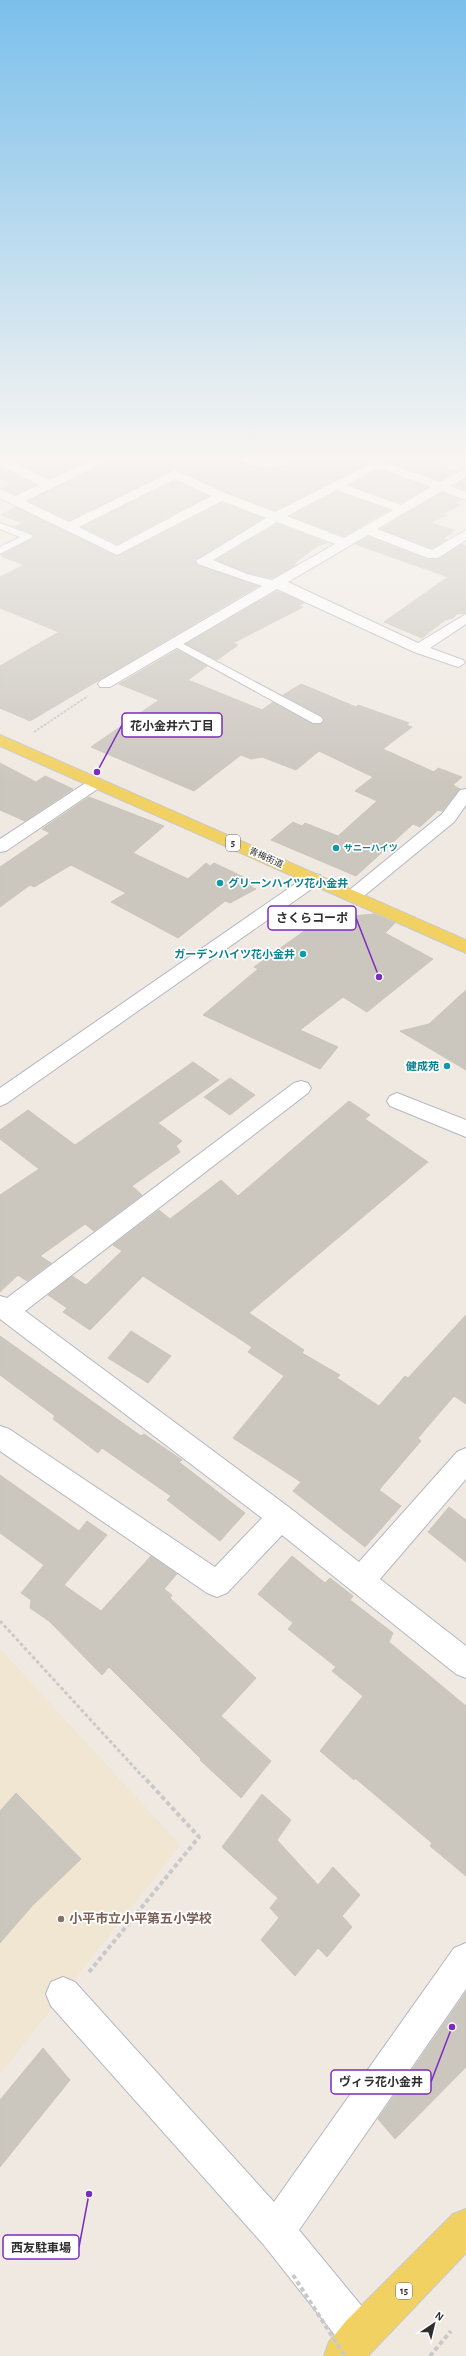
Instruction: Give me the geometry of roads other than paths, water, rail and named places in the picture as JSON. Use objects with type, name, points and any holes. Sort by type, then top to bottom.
[{"type":"main road","name":"青梅街道","points":[[7,743],[466,947]]},
{"type":"main road","name":"15","points":[[350,2349],[466,2227]]},
{"type":"street","points":[[216,565],[254,580],[273,585],[284,585],[419,649],[458,663]]},
{"type":"street","points":[[105,684],[307,565]]},
{"type":"street","points":[[419,649],[466,618]]},
{"type":"street","points":[[0,847],[96,783]]},
{"type":"street","points":[[353,896],[448,818],[466,794]]},
{"type":"street","points":[[0,1098],[314,879]]},
{"type":"street","points":[[301,1088],[4,1309],[281,1518],[466,1664]]},
{"type":"street","points":[[398,1100],[466,1129]]},
{"type":"street","points":[[0,1437],[218,1584],[281,1518]]},
{"type":"street","points":[[361,1580],[466,1460]]},
{"type":"street","points":[[276,2231],[466,1960]]},
{"type":"street","points":[[74,1985],[276,2231],[350,2349]]},
{"type":"lane","points":[[174,642],[317,720]]},
{"type":"place","name":"花小金井六丁目","points":[[97,772]]},
{"type":"place","name":"サニーハイツ","points":[[336,848]]},
{"type":"place","name":"グリーンハイツ花小金井","points":[[220,883]]},
{"type":"place","name":"ガーデンハイツ花小金井","points":[[303,954]]},
{"type":"place","name":"さくらコーポ","points":[[379,977]]},
{"type":"place","name":"健成苑","points":[[447,1066]]},
{"type":"place","name":"小平市立小平第五小学校","points":[[61,1919]]},
{"type":"place","name":"ヴィラ花小金井","points":[[452,2027]]},
{"type":"place","name":"西友駐車場","points":[[89,2194]]}]
